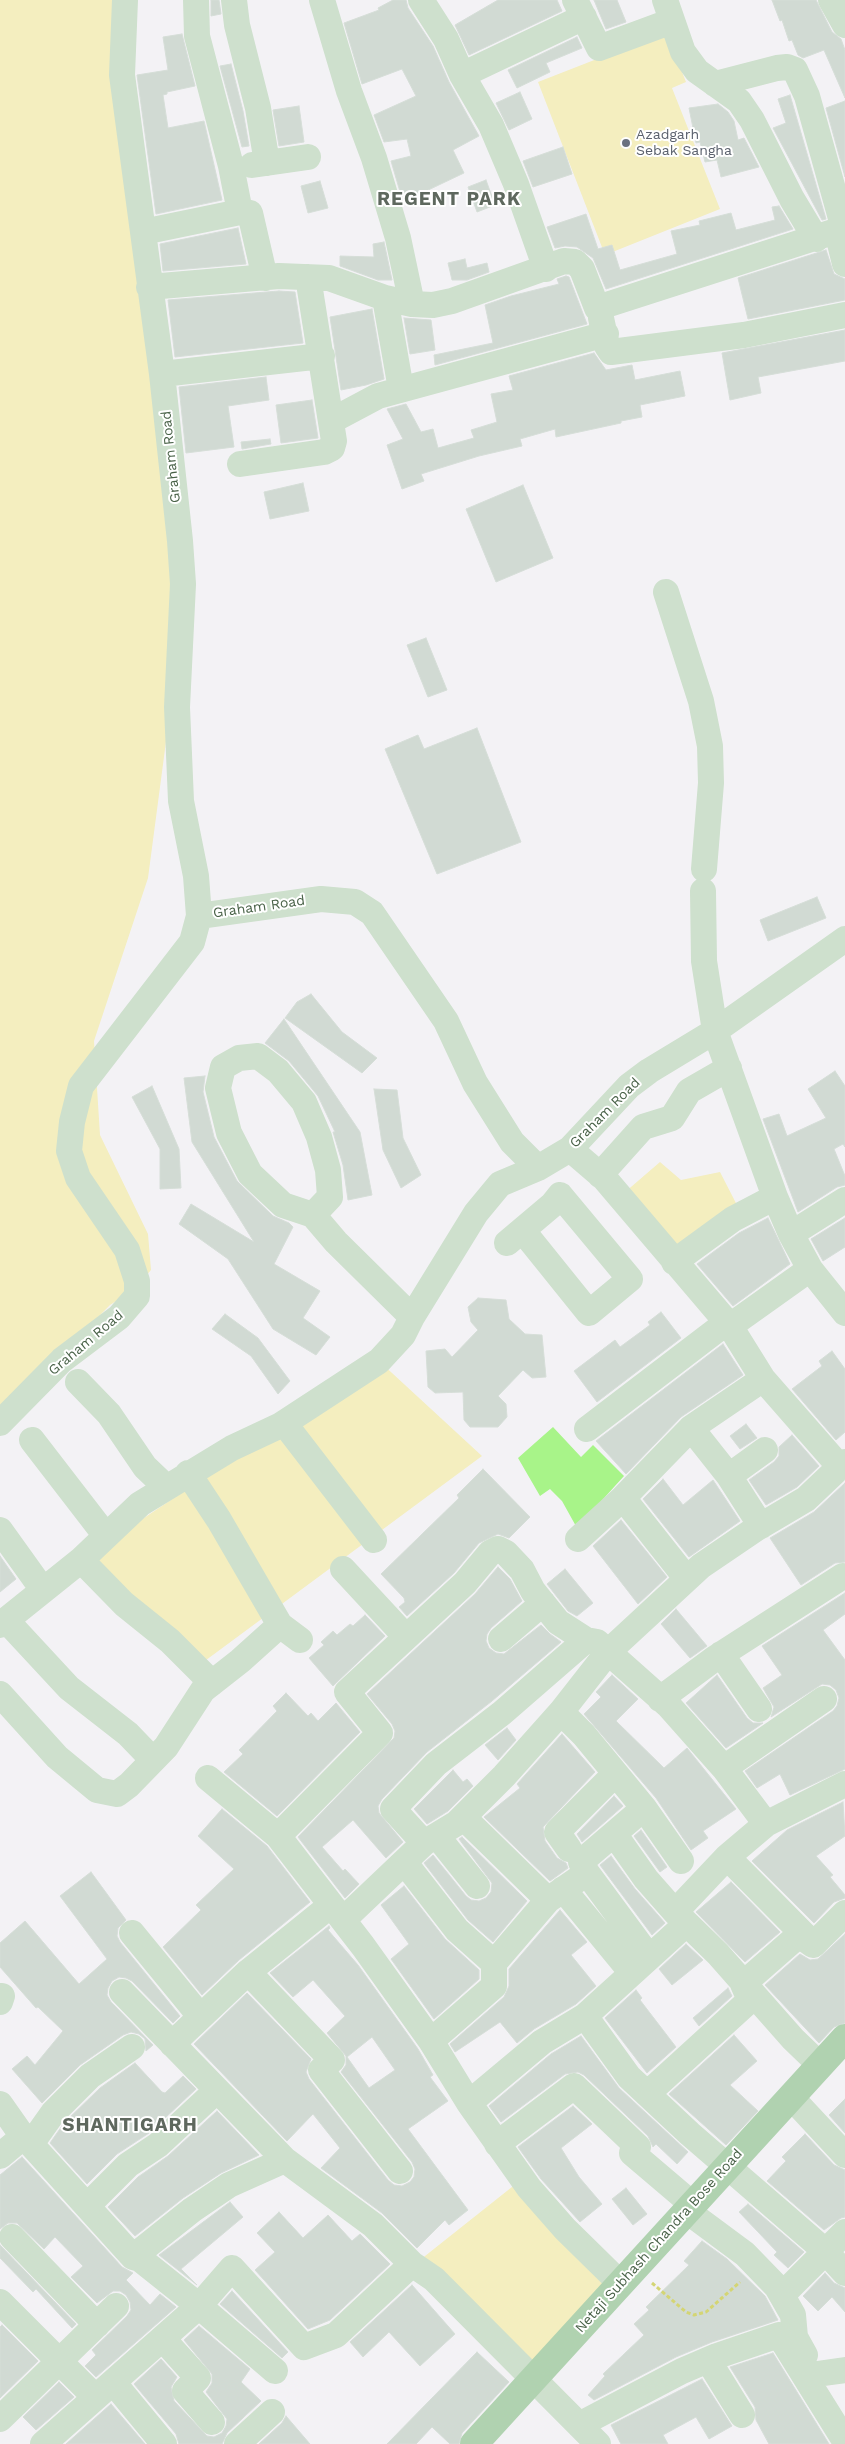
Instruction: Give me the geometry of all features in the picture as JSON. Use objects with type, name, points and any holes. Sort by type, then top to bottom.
[{"type":"main road","name":"Netaji Subhash Chandra Bose Road","points":[[474,2444],[845,2038]]},
{"type":"street","name":"Graham Road","points":[[0,1423],[62,1360],[119,1317],[137,1296],[137,1281],[127,1250],[78,1178],[69,1151],[72,1122],[82,1086],[192,942],[199,916],[196,876],[181,801],[177,708],[182,576],[162,374],[122,75],[125,0]]},
{"type":"street","points":[[196,0],[197,36],[231,166],[240,212]]},
{"type":"street","points":[[234,0],[237,25],[258,108],[268,163]]},
{"type":"street","points":[[322,0],[349,91],[374,158],[398,238],[412,304]]},
{"type":"street","points":[[421,0],[446,38],[462,75],[491,124],[516,184],[546,269]]},
{"type":"street","points":[[831,0],[844,23]]},
{"type":"street","points":[[462,75],[580,8],[599,48],[668,10],[683,52],[697,71],[739,101],[752,120],[792,199],[836,232]]},
{"type":"street","points":[[715,84],[777,68],[787,67],[795,70],[807,96],[836,232],[845,264]]},
{"type":"street","points":[[231,166],[308,157]]},
{"type":"street","points":[[143,232],[240,212],[250,213],[265,278]]},
{"type":"street","points":[[597,308],[836,232]]},
{"type":"street","points":[[149,287],[265,278],[329,278],[385,298],[412,304],[433,305],[452,301],[564,262],[575,262],[582,268],[606,334],[607,346],[611,352],[744,335],[845,315]]},
{"type":"street","points":[[240,464],[324,452],[332,448],[334,441],[332,421],[308,277]]},
{"type":"street","points":[[385,298],[401,390]]},
{"type":"street","points":[[332,421],[358,405],[401,390],[606,334]]},
{"type":"street","points":[[162,374],[322,356]]},
{"type":"street","points":[[666,592],[701,701],[710,746],[712,783],[704,880],[704,961],[715,1032],[775,1197],[791,1234],[810,1268],[845,1313]]},
{"type":"street","name":"Graham Road","points":[[199,916],[321,898],[355,902],[372,914],[446,1021],[476,1083],[532,1171],[570,1149],[629,1086],[648,1071],[715,1032],[845,939]]},
{"type":"street","points":[[313,1215],[330,1196],[328,1170],[319,1137],[304,1102],[278,1071],[258,1056],[239,1058],[223,1067],[218,1088],[229,1133],[250,1174],[283,1205],[313,1215],[336,1242],[412,1317]]},
{"type":"street","points":[[600,1175],[643,1128],[672,1118],[690,1092],[729,1068]]},
{"type":"street","points":[[172,2044],[248,1972],[405,1863],[430,1840],[463,1817],[504,1776],[561,1712],[608,1652],[701,1566],[806,1499],[842,1464],[763,1379],[730,1326],[600,1175],[570,1149]]},
{"type":"street","points":[[153,1760],[128,1734],[69,1688],[3,1622],[81,1560],[140,1504],[188,1473],[232,1448],[284,1423],[379,1360],[403,1336],[412,1317],[476,1213],[500,1184],[532,1171],[552,1205]]},
{"type":"street","points":[[560,1196],[630,1279],[589,1313],[515,1237],[552,1205],[560,1196]]},
{"type":"street","points":[[674,1262],[733,1219],[775,1197]]},
{"type":"street","points":[[791,1234],[845,1200]]},
{"type":"street","points":[[587,1428],[718,1329],[730,1326],[810,1268]]},
{"type":"street","points":[[578,1539],[623,1498],[691,1428],[763,1379]]},
{"type":"street","points":[[78,1382],[109,1414],[145,1467],[166,1487]]},
{"type":"street","points":[[284,1423],[374,1540]]},
{"type":"street","points":[[691,1428],[729,1476],[761,1526]]},
{"type":"street","points":[[32,1440],[106,1536]]},
{"type":"street","points":[[729,1476],[765,1450]]},
{"type":"street","points":[[0,1694],[57,1757],[97,1790],[116,1794],[129,1785],[166,1747],[203,1690],[240,1661],[290,1632],[188,1473]]},
{"type":"street","points":[[623,1498],[687,1579]]},
{"type":"street","points":[[0,1530],[44,1590]]},
{"type":"street","points":[[278,1836],[380,1733],[347,1692],[465,1583],[490,1552],[498,1549],[506,1552],[522,1570],[533,1591],[558,1622],[586,1640],[597,1642],[660,1699],[724,1768],[766,1824]]},
{"type":"street","points":[[81,1560],[124,1604],[170,1641],[212,1683]]},
{"type":"street","points":[[343,1569],[406,1637]]},
{"type":"street","points":[[660,1699],[721,1654],[843,1576]]},
{"type":"street","points":[[501,1639],[542,1603]]},
{"type":"street","points":[[477,1886],[430,1840],[393,1809],[436,1764],[502,1713],[586,1640]]},
{"type":"street","points":[[721,1654],[759,1710]]},
{"type":"street","points":[[724,1768],[824,1699]]},
{"type":"street","points":[[561,1712],[584,1735],[644,1808],[681,1861]]},
{"type":"street","points":[[569,1849],[557,1832],[615,1774]]},
{"type":"street","points":[[208,1778],[278,1836],[337,1912],[431,2040],[469,2103],[529,2188],[565,2230],[628,2276]]},
{"type":"street","points":[[469,2103],[542,2042],[584,2016],[640,1965],[680,1918],[727,1857],[766,1824],[845,1784]]},
{"type":"street","points":[[640,1965],[581,1862],[615,1835],[644,1808]]},
{"type":"street","points":[[463,1817],[640,1965]]},
{"type":"street","points":[[615,1835],[646,1879],[680,1918],[718,1954],[792,2039],[820,2065]]},
{"type":"street","points":[[727,1857],[813,1945]]},
{"type":"street","points":[[405,1863],[457,1930],[494,1963]]},
{"type":"street","points":[[431,2040],[494,1986],[494,1963],[556,1895],[587,1873]]},
{"type":"street","points":[[813,1945],[845,1913]]},
{"type":"street","points":[[132,1933],[200,2016]]},
{"type":"street","points":[[743,1984],[798,1935],[813,1945]]},
{"type":"street","points":[[248,1972],[332,2060],[321,2070],[400,2171]]},
{"type":"street","points":[[647,2094],[750,2000],[743,1984]]},
{"type":"street","points":[[122,1992],[216,2091],[286,2160],[373,2224],[412,2264],[434,2279],[532,2380],[598,2444]]},
{"type":"street","points":[[584,2016],[629,2077],[727,2167],[826,2252],[845,2273]]},
{"type":"street","points":[[0,2156],[27,2140],[90,2076],[132,2047]]},
{"type":"street","points":[[497,2144],[574,2086],[638,2147],[632,2153],[690,2208],[745,2254],[778,2287],[793,2315],[795,2337],[845,2422]]},
{"type":"street","points":[[87,2206],[128,2165],[158,2146],[216,2091]]},
{"type":"street","points":[[791,2097],[845,2155]]},
{"type":"street","points":[[0,2104],[27,2140],[133,2257],[140,2259],[199,2306],[275,2371]]},
{"type":"street","points":[[133,2257],[192,2210],[229,2185],[286,2160]]},
{"type":"street","points":[[782,2295],[845,2232]]},
{"type":"street","points":[[12,2237],[96,2325]]},
{"type":"street","points":[[43,2444],[199,2306],[232,2268],[304,2347],[336,2335],[412,2264]]},
{"type":"street","points":[[0,2302],[58,2361],[104,2389],[164,2444]]},
{"type":"street","points":[[0,2419],[116,2306]]},
{"type":"street","points":[[579,2425],[682,2371],[708,2360],[781,2336],[845,2441]]},
{"type":"street","points":[[163,2339],[198,2378],[185,2390],[212,2422]]},
{"type":"street","points":[[708,2360],[742,2415]]},
{"type":"street","points":[[817,2374],[845,2370]]},
{"type":"street","points":[[237,2444],[272,2412]]},
{"type":"path","points":[[628,2276],[694,2315],[706,2312],[757,2266]]},
{"type":"shaded area","points":[[0,0],[134,0],[121,66],[186,590],[148,878],[94,1041],[100,1135],[148,1234],[151,1270],[135,1289],[110,1305],[0,1417]]},
{"type":"shaded area","points":[[666,32],[686,82],[672,88],[720,209],[605,255],[538,82]]},
{"type":"shaded area","points":[[660,1162],[681,1180],[720,1172],[738,1207],[673,1255],[624,1193]]},
{"type":"shaded area","points":[[379,1361],[482,1456],[198,1666],[81,1560]]},
{"type":"shaded area","points":[[553,1427],[581,1457],[593,1445],[624,1476],[577,1528],[562,1501],[550,1489],[540,1496],[518,1458]]},
{"type":"shaded area","points":[[517,2183],[611,2282],[531,2371],[420,2260]]},
{"type":"building","points":[[211,0],[219,0],[221,14],[211,16]]},
{"type":"building","points":[[393,0],[406,0],[408,8],[433,46],[449,82],[479,136],[453,150],[464,173],[403,202],[391,161],[411,156],[407,139],[384,142],[374,115],[416,96],[402,69],[362,84],[344,23],[379,10],[378,8]]},
{"type":"building","points":[[498,0],[557,0],[562,11],[469,55],[455,25]]},
{"type":"building","points":[[594,0],[617,0],[626,22],[606,29]]},
{"type":"building","points":[[772,0],[816,0],[832,32],[841,39],[845,50],[845,98],[824,50],[803,58],[798,55],[792,40],[789,41],[782,20],[780,21]]},
{"type":"building","points":[[182,34],[195,86],[167,92],[167,94],[163,95],[168,128],[204,121],[222,200],[156,214],[137,75],[168,70],[163,37]]},
{"type":"building","points":[[577,37],[582,48],[546,63],[550,72],[517,88],[508,70]]},
{"type":"building","points":[[231,64],[243,111],[249,146],[242,147],[220,66]]},
{"type":"building","points":[[520,92],[532,119],[509,130],[496,103]]},
{"type":"building","points":[[790,95],[826,219],[822,220],[773,128],[786,123],[778,99]]},
{"type":"building","points":[[845,101],[845,177],[826,108]]},
{"type":"building","points":[[718,104],[728,112],[734,121],[738,140],[744,138],[759,167],[721,177],[717,160],[705,162],[700,142],[696,143],[689,108]]},
{"type":"building","points":[[299,106],[304,142],[279,146],[273,110]]},
{"type":"building","points":[[563,147],[572,174],[533,187],[523,161]]},
{"type":"building","points":[[486,180],[495,205],[477,212],[468,187]]},
{"type":"building","points":[[320,181],[328,208],[308,213],[301,186]]},
{"type":"building","points":[[779,206],[793,229],[606,289],[593,258],[577,247],[565,246],[555,248],[547,227],[586,214],[598,249],[612,245],[620,270],[677,254],[671,231],[700,225],[699,221],[731,213],[736,230],[775,220],[772,207]]},
{"type":"building","points":[[238,228],[246,264],[163,271],[160,244]]},
{"type":"building","points":[[384,242],[392,280],[378,280],[340,266],[340,256],[374,257],[373,244]]},
{"type":"building","points":[[826,250],[834,274],[845,279],[845,300],[748,319],[738,278]]},
{"type":"building","points":[[465,259],[467,268],[487,263],[489,272],[467,280],[452,280],[448,263]]},
{"type":"building","points":[[569,277],[587,324],[435,365],[434,355],[493,343],[485,305],[511,296],[559,284],[557,279]]},
{"type":"building","points":[[279,291],[295,292],[303,343],[175,357],[168,300]]},
{"type":"building","points":[[372,309],[384,379],[341,390],[330,317]]},
{"type":"building","points":[[404,318],[431,320],[435,350],[410,354]]},
{"type":"building","points":[[845,330],[845,361],[758,377],[761,393],[730,400],[722,353]]},
{"type":"building","points":[[594,353],[606,370],[632,365],[635,380],[680,371],[685,396],[640,405],[642,417],[621,421],[621,423],[556,437],[555,429],[520,439],[522,446],[479,456],[421,474],[424,481],[402,489],[387,445],[403,439],[387,409],[406,404],[421,432],[433,429],[438,448],[474,438],[471,430],[497,422],[491,394],[513,390],[509,376]]},
{"type":"building","points":[[266,377],[269,400],[228,406],[234,447],[186,453],[179,387]]},
{"type":"building","points":[[312,400],[318,438],[281,443],[276,405]]},
{"type":"building","points":[[270,439],[271,444],[242,449],[241,442]]},
{"type":"building","points":[[303,483],[309,511],[270,519],[264,492]]},
{"type":"building","points":[[523,485],[553,558],[496,582],[466,509]]},
{"type":"building","points":[[426,638],[447,690],[428,697],[407,645]]},
{"type":"building","points":[[477,728],[521,842],[437,874],[385,749],[418,735],[424,749]]},
{"type":"building","points":[[817,897],[826,918],[768,941],[760,920]]},
{"type":"building","points":[[311,994],[342,1032],[377,1058],[362,1073],[285,1018],[297,1002]]},
{"type":"building","points":[[284,1019],[360,1132],[372,1195],[348,1200],[343,1165],[333,1132],[335,1132],[318,1096],[289,1061],[265,1043]]},
{"type":"building","points":[[835,1071],[845,1086],[845,1147],[843,1144],[834,1149],[845,1176],[845,1185],[837,1187],[798,1212],[763,1119],[779,1114],[787,1136],[826,1118],[808,1089]]},
{"type":"building","points":[[205,1076],[203,1092],[214,1137],[237,1181],[273,1216],[289,1223],[293,1227],[274,1264],[320,1291],[303,1318],[330,1337],[316,1355],[273,1329],[228,1259],[179,1224],[191,1204],[254,1242],[192,1142],[184,1078]]},
{"type":"building","points":[[152,1086],[179,1149],[181,1188],[160,1189],[160,1149],[132,1097]]},
{"type":"building","points":[[374,1089],[397,1090],[403,1138],[421,1175],[401,1188],[383,1150]]},
{"type":"building","points":[[768,1218],[790,1264],[733,1306],[697,1264],[739,1233]]},
{"type":"building","points":[[845,1218],[845,1247],[823,1261],[811,1239]]},
{"type":"building","points":[[478,1298],[506,1300],[509,1319],[525,1334],[542,1335],[546,1377],[532,1378],[523,1370],[498,1396],[506,1404],[507,1417],[498,1427],[470,1427],[464,1420],[463,1392],[435,1393],[428,1387],[426,1351],[445,1349],[452,1357],[478,1330],[471,1322],[468,1307]]},
{"type":"building","points":[[661,1312],[681,1338],[597,1402],[574,1371],[615,1340],[620,1347],[650,1325],[648,1322]]},
{"type":"building","points":[[225,1314],[258,1338],[290,1381],[278,1394],[251,1356],[212,1329]]},
{"type":"building","points":[[723,1344],[743,1375],[681,1417],[626,1474],[596,1441]]},
{"type":"building","points":[[832,1351],[845,1369],[845,1432],[836,1440],[792,1389],[822,1366],[819,1361]]},
{"type":"building","points":[[746,1424],[757,1438],[740,1449],[730,1436]]},
{"type":"building","points":[[792,1435],[819,1466],[797,1487],[766,1505],[749,1480],[774,1462],[779,1456],[779,1447]]},
{"type":"building","points":[[483,1469],[530,1517],[509,1538],[498,1534],[479,1543],[454,1573],[407,1616],[399,1607],[405,1602],[404,1598],[381,1574],[459,1498],[457,1495]]},
{"type":"building","points":[[663,1479],[683,1505],[713,1480],[740,1521],[689,1557],[643,1499]]},
{"type":"building","points":[[845,1483],[845,1562],[835,1563],[801,1585],[770,1538],[814,1512]]},
{"type":"building","points":[[621,1520],[667,1577],[638,1604],[593,1546]]},
{"type":"building","points":[[0,1556],[16,1579],[0,1592]]},
{"type":"building","points":[[498,1567],[510,1579],[522,1601],[491,1628],[487,1634],[486,1641],[489,1648],[496,1653],[504,1654],[541,1625],[561,1642],[492,1701],[427,1752],[382,1799],[378,1806],[379,1813],[403,1842],[386,1858],[353,1820],[322,1847],[343,1871],[345,1869],[359,1884],[345,1898],[298,1837],[394,1738],[395,1731],[392,1724],[367,1694],[475,1594]]},
{"type":"building","points":[[565,1569],[593,1603],[577,1616],[568,1611],[547,1584]]},
{"type":"building","points":[[845,1593],[845,1614],[823,1630],[845,1660],[845,1769],[790,1795],[780,1774],[757,1788],[745,1771],[833,1711],[837,1706],[839,1698],[836,1690],[830,1685],[822,1684],[771,1717],[774,1707],[763,1688],[782,1675],[762,1646]]},
{"type":"building","points":[[676,1609],[707,1646],[690,1658],[661,1624]]},
{"type":"building","points":[[365,1615],[385,1636],[333,1686],[309,1658],[324,1645],[321,1642],[333,1631],[337,1635],[350,1624],[353,1626]]},
{"type":"building","points":[[612,1675],[638,1699],[616,1721],[664,1768],[687,1748],[736,1809],[703,1831],[708,1838],[691,1850],[656,1798],[584,1714],[601,1697],[596,1692]]},
{"type":"building","points":[[717,1675],[747,1718],[753,1723],[763,1723],[726,1748],[686,1703]]},
{"type":"building","points":[[286,1693],[308,1716],[311,1713],[318,1721],[336,1703],[360,1732],[277,1816],[224,1772],[243,1754],[239,1750],[277,1711],[273,1706]]},
{"type":"building","points":[[507,1728],[516,1740],[498,1760],[485,1745]]},
{"type":"building","points":[[562,1734],[595,1772],[543,1827],[545,1841],[557,1858],[566,1863],[568,1868],[550,1881],[484,1817],[520,1788],[517,1784]]},
{"type":"building","points":[[453,1770],[463,1782],[467,1779],[473,1786],[448,1811],[427,1824],[414,1809]]},
{"type":"building","points":[[614,1796],[623,1806],[582,1842],[577,1834]]},
{"type":"building","points":[[843,1802],[845,1836],[816,1856],[833,1875],[830,1877],[845,1895],[845,1898],[834,1902],[814,1923],[752,1861],[787,1830]]},
{"type":"building","points":[[222,1809],[267,1846],[310,1902],[239,1960],[202,1995],[163,1947],[201,1910],[196,1905],[234,1869],[198,1836]]},
{"type":"building","points":[[641,1830],[667,1867],[660,1872],[634,1836]]},
{"type":"building","points":[[462,1837],[527,1901],[493,1942],[468,1920],[424,1863],[433,1855],[466,1896],[471,1900],[479,1901],[486,1898],[491,1892],[492,1883],[459,1839]]},
{"type":"building","points":[[611,1856],[635,1889],[665,1923],[652,1935],[600,1865]]},
{"type":"building","points":[[91,1872],[126,1920],[118,1928],[117,1936],[120,1942],[180,2016],[173,2023],[132,1981],[119,1977],[112,1981],[107,1995],[111,2002],[153,2045],[146,2051],[145,2039],[139,2034],[131,2032],[123,2035],[80,2065],[42,2103],[12,2069],[27,2056],[35,2065],[63,2031],[38,2007],[36,2008],[0,1967],[0,1943],[25,1921],[79,1984],[107,1959],[60,1896]]},
{"type":"building","points":[[731,1882],[780,1932],[745,1962],[696,1912]]},
{"type":"building","points":[[404,1886],[445,1939],[479,1970],[479,1979],[434,2019],[391,1959],[409,1944],[381,1905]]},
{"type":"building","points":[[560,1910],[587,1942],[571,1955],[596,1986],[576,2004],[534,2029],[517,2043],[500,2022],[455,2052],[450,2044],[504,1997],[509,1986],[509,1969]]},
{"type":"building","points":[[329,1926],[328,1930],[358,1965],[418,2049],[433,2075],[430,2077],[448,2101],[408,2129],[468,2210],[449,2225],[445,2220],[417,2248],[382,2213],[321,2168],[340,2148],[313,2114],[287,2141],[194,2044],[247,1993],[311,2059],[306,2072],[309,2079],[388,2180],[394,2185],[402,2186],[410,2182],[414,2177],[415,2169],[412,2162],[341,2072],[346,2065],[346,2056],[327,2033],[345,2016],[313,1980],[293,1997],[270,1973]],"holes":[[[372,2037],[395,2070],[369,2088],[347,2057]]]},
{"type":"building","points":[[845,1934],[845,2023],[834,2027],[819,2043],[765,1985],[800,1954],[810,1960],[818,1959]]},
{"type":"building","points":[[686,1944],[703,1960],[672,1985],[659,1969]]},
{"type":"building","points":[[728,1988],[732,1996],[699,2026],[693,2018]]},
{"type":"building","points":[[636,1990],[642,1998],[640,2000],[676,2047],[647,2073],[605,2018]]},
{"type":"building","points":[[734,2035],[757,2061],[730,2085],[758,2111],[726,2145],[669,2094]]},
{"type":"building","points":[[581,2036],[619,2088],[688,2152],[677,2164],[656,2144],[653,2147],[648,2136],[584,2075],[578,2072],[565,2074],[501,2122],[489,2106],[551,2054]]},
{"type":"building","points":[[135,2063],[162,2092],[165,2093],[183,2076],[196,2089],[149,2133],[117,2154],[87,2184],[50,2143],[64,2123],[100,2088]]},
{"type":"building","points":[[845,2099],[845,2133],[829,2115]]},
{"type":"building","points":[[573,2106],[592,2124],[561,2148],[579,2177],[602,2204],[580,2222],[541,2179],[518,2147]]},
{"type":"building","points":[[217,2111],[259,2155],[221,2173],[183,2198],[135,2236],[108,2207],[138,2177],[168,2156]]},
{"type":"building","points":[[805,2134],[834,2165],[845,2170],[845,2217],[824,2230],[767,2181],[786,2161],[782,2157]]},
{"type":"building","points":[[22,2157],[122,2267],[133,2273],[126,2280],[150,2305],[160,2294],[176,2307],[96,2377],[85,2366],[96,2355],[92,2350],[127,2316],[131,2310],[130,2302],[126,2295],[120,2291],[113,2291],[97,2303],[71,2277],[83,2266],[55,2237],[44,2249],[17,2223],[8,2223],[0,2229],[0,2175]]},
{"type":"building","points":[[626,2188],[647,2214],[633,2225],[612,2199]]},
{"type":"building","points":[[230,2202],[243,2217],[181,2269],[197,2285],[159,2255]]},
{"type":"building","points":[[748,2204],[804,2252],[788,2268],[774,2255],[777,2252],[739,2212]]},
{"type":"building","points":[[279,2212],[303,2238],[328,2215],[352,2241],[360,2234],[390,2264],[330,2320],[308,2329],[255,2270],[275,2252],[257,2233]]},
{"type":"building","points":[[702,2241],[727,2259],[765,2296],[778,2320],[712,2342],[676,2357],[594,2400],[588,2395],[605,2376],[603,2374],[644,2335],[634,2324],[649,2310],[646,2307],[689,2265],[684,2261]]},
{"type":"building","points":[[0,2245],[76,2324],[72,2328],[36,2289],[33,2292],[0,2258]]},
{"type":"building","points":[[825,2273],[834,2283],[845,2288],[845,2312],[832,2297],[818,2311],[803,2296]]},
{"type":"building","points":[[412,2285],[455,2334],[420,2366],[389,2332],[363,2357],[350,2342]]},
{"type":"building","points":[[232,2291],[288,2352],[282,2358],[220,2304]]},
{"type":"building","points":[[2,2325],[38,2361],[0,2398],[0,2327]]},
{"type":"building","points":[[199,2326],[250,2369],[241,2382],[261,2401],[227,2433],[222,2444],[179,2444],[176,2434],[134,2384],[161,2359],[177,2377],[171,2387],[174,2401],[207,2436],[214,2437],[222,2433],[227,2419],[206,2392],[212,2383],[212,2374],[184,2340]]},
{"type":"building","points":[[477,2352],[509,2382],[462,2433],[459,2444],[450,2444],[432,2427],[416,2444],[387,2444]]},
{"type":"building","points":[[773,2353],[829,2444],[769,2444],[756,2420],[755,2407],[730,2367]]},
{"type":"building","points":[[702,2379],[732,2426],[709,2439],[696,2417],[663,2435],[668,2444],[621,2444],[611,2425]]},
{"type":"building","points":[[59,2382],[74,2397],[36,2430],[23,2417]]},
{"type":"building","points":[[111,2404],[145,2444],[66,2444]]},
{"type":"building","points":[[286,2416],[310,2444],[259,2444],[282,2423]]},
{"type":"place","name":"Azadgarh Sebak Sangha","points":[[626,143]]},
{"type":"district","name":"REGENT PARK","points":[[449,199]]},
{"type":"district","name":"SHANTIGARH","points":[[130,2125]]}]
